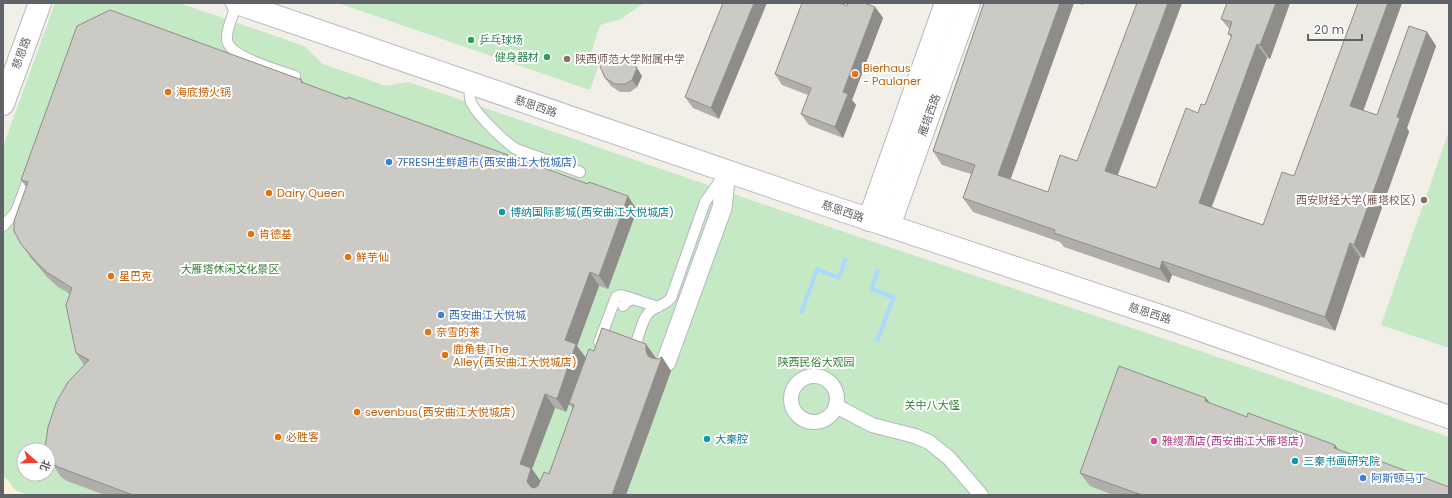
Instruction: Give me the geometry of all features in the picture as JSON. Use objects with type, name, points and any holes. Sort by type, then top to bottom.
[{"type":"main road","name":"慈恩路","points":[[4,100],[40,3]]},
{"type":"main road","name":"慈恩西路","points":[[237,3],[879,223],[1170,320],[1449,417]]},
{"type":"main road","name":"雁塔西路","points":[[879,223],[946,3]]},
{"type":"main road","name":"雁塔西路","points":[[879,223],[969,3]]},
{"type":"street","points":[[666,362],[722,208],[726,171]]},
{"type":"street","points":[[836,406],[872,425],[915,436],[929,442],[949,458],[981,495]]},
{"type":"lane","points":[[237,3],[226,35],[227,43],[230,48],[241,56],[295,76]]},
{"type":"lane","points":[[471,83],[469,91],[470,100],[474,107],[510,145],[516,149],[580,172]]},
{"type":"lane","points":[[3,226],[16,212],[34,163]]},
{"type":"lane","points":[[636,343],[646,316],[651,310],[666,304],[670,298],[706,202],[726,171]]},
{"type":"lane","points":[[596,351],[616,297],[621,295],[658,307]]},
{"type":"lane","points":[[624,306],[629,299],[637,300]]},
{"type":"green space","name":"大雁塔休闲文化景区","points":[[55,3],[179,3],[304,46],[323,64],[386,86],[408,82],[829,227],[1239,364],[1449,437],[1449,495],[3,495],[3,147]]},
{"type":"green space","name":"陕西师范大学附属中学","points":[[338,3],[644,3],[621,19],[600,25],[591,53],[602,57],[590,90]]},
{"type":"green space","points":[[1449,131],[1449,348],[1381,325]]},
{"type":"sand","points":[[3,477],[8,480],[15,490],[28,495],[3,495]]},
{"type":"water","points":[[844,257],[848,259],[840,280],[818,272],[803,314],[799,313],[816,267],[838,275]]},
{"type":"water","points":[[876,269],[880,270],[874,288],[896,296],[879,342],[875,341],[891,299],[869,290]]},
{"type":"building","points":[[723,3],[754,3],[711,108],[685,97]]},
{"type":"building","points":[[802,3],[840,3],[847,6],[848,3],[864,3],[875,7],[843,92],[848,94],[835,127],[801,114],[811,88],[775,74]]},
{"type":"building","points":[[984,3],[1060,3],[998,175],[1048,192],[1060,155],[1077,161],[1137,3],[1168,3],[1105,171],[1156,188],[1186,108],[1198,113],[1201,104],[1205,105],[1232,35],[1228,34],[1232,22],[1221,19],[1227,3],[1276,3],[1260,45],[1257,44],[1199,203],[1263,225],[1282,172],[1294,176],[1358,3],[1388,3],[1350,106],[1377,115],[1409,26],[1427,32],[1397,117],[1400,118],[1354,245],[1350,243],[1325,317],[1162,261],[1160,269],[1054,233],[1055,230],[963,198],[975,165],[933,151]]},
{"type":"building","points":[[110,10],[302,80],[301,82],[347,99],[348,97],[588,184],[589,182],[628,196],[599,276],[590,272],[565,340],[576,344],[557,399],[545,394],[520,464],[531,468],[527,482],[531,487],[534,488],[538,486],[544,472],[549,474],[574,405],[569,403],[589,349],[594,351],[602,328],[646,344],[648,356],[652,358],[658,359],[662,357],[612,495],[133,495],[56,466],[56,442],[46,442],[48,427],[56,403],[68,382],[89,360],[76,353],[66,305],[72,288],[48,273],[38,264],[21,244],[14,231],[14,221],[28,182],[21,180],[77,26]]},
{"type":"building","points":[[619,56],[630,58],[637,68],[632,80],[625,84],[615,84],[605,78],[599,64]]},
{"type":"building","points":[[1119,366],[1206,398],[1205,401],[1247,417],[1248,413],[1335,445],[1334,448],[1376,463],[1377,460],[1449,487],[1449,495],[1142,495],[1080,473]]},
{"type":"place","name":"乒乓球场","points":[[471,40]]},
{"type":"place","name":"健身器材","points":[[547,57]]},
{"type":"place","name":"陕西师范大学附属中学","points":[[567,59]]},
{"type":"place","name":"Bierhaus - Paulaner","points":[[855,74]]},
{"type":"place","name":"海底捞火锅","points":[[168,92]]},
{"type":"place","name":"7FRESH生鲜超市(西安曲江大悦城店)","points":[[389,162]]},
{"type":"place","name":"Dairy Queen","points":[[269,193]]},
{"type":"place","name":"西安财经大学(雁塔校区)","points":[[1424,200]]},
{"type":"place","name":"博纳国际影城(西安曲江大悦城店)","points":[[502,212]]},
{"type":"place","name":"肯德基","points":[[251,234]]},
{"type":"place","name":"鮮芋仙","points":[[348,257]]},
{"type":"place","name":"星巴克","points":[[111,276]]},
{"type":"place","name":"西安曲江大悦城","points":[[441,315]]},
{"type":"place","name":"奈雪的茶","points":[[428,332]]},
{"type":"place","name":"鹿角巷 The Alley(西安曲江大悦城店)","points":[[445,355]]},
{"type":"place","name":"sevenbus(西安曲江大悦城店)","points":[[357,412]]},
{"type":"place","name":"必胜客","points":[[278,437]]},
{"type":"place","name":"大秦腔","points":[[707,439]]},
{"type":"place","name":"雅缦酒店(西安曲江大雁塔店)","points":[[1154,441]]},
{"type":"place","name":"三秦书画研究院","points":[[1295,461]]},
{"type":"place","name":"阿斯顿马丁","points":[[1363,478]]},
{"type":"park label","name":"陕西民俗大观园","points":[[816,362]]},
{"type":"park label","name":"关中八大怪","points":[[932,405]]}]
